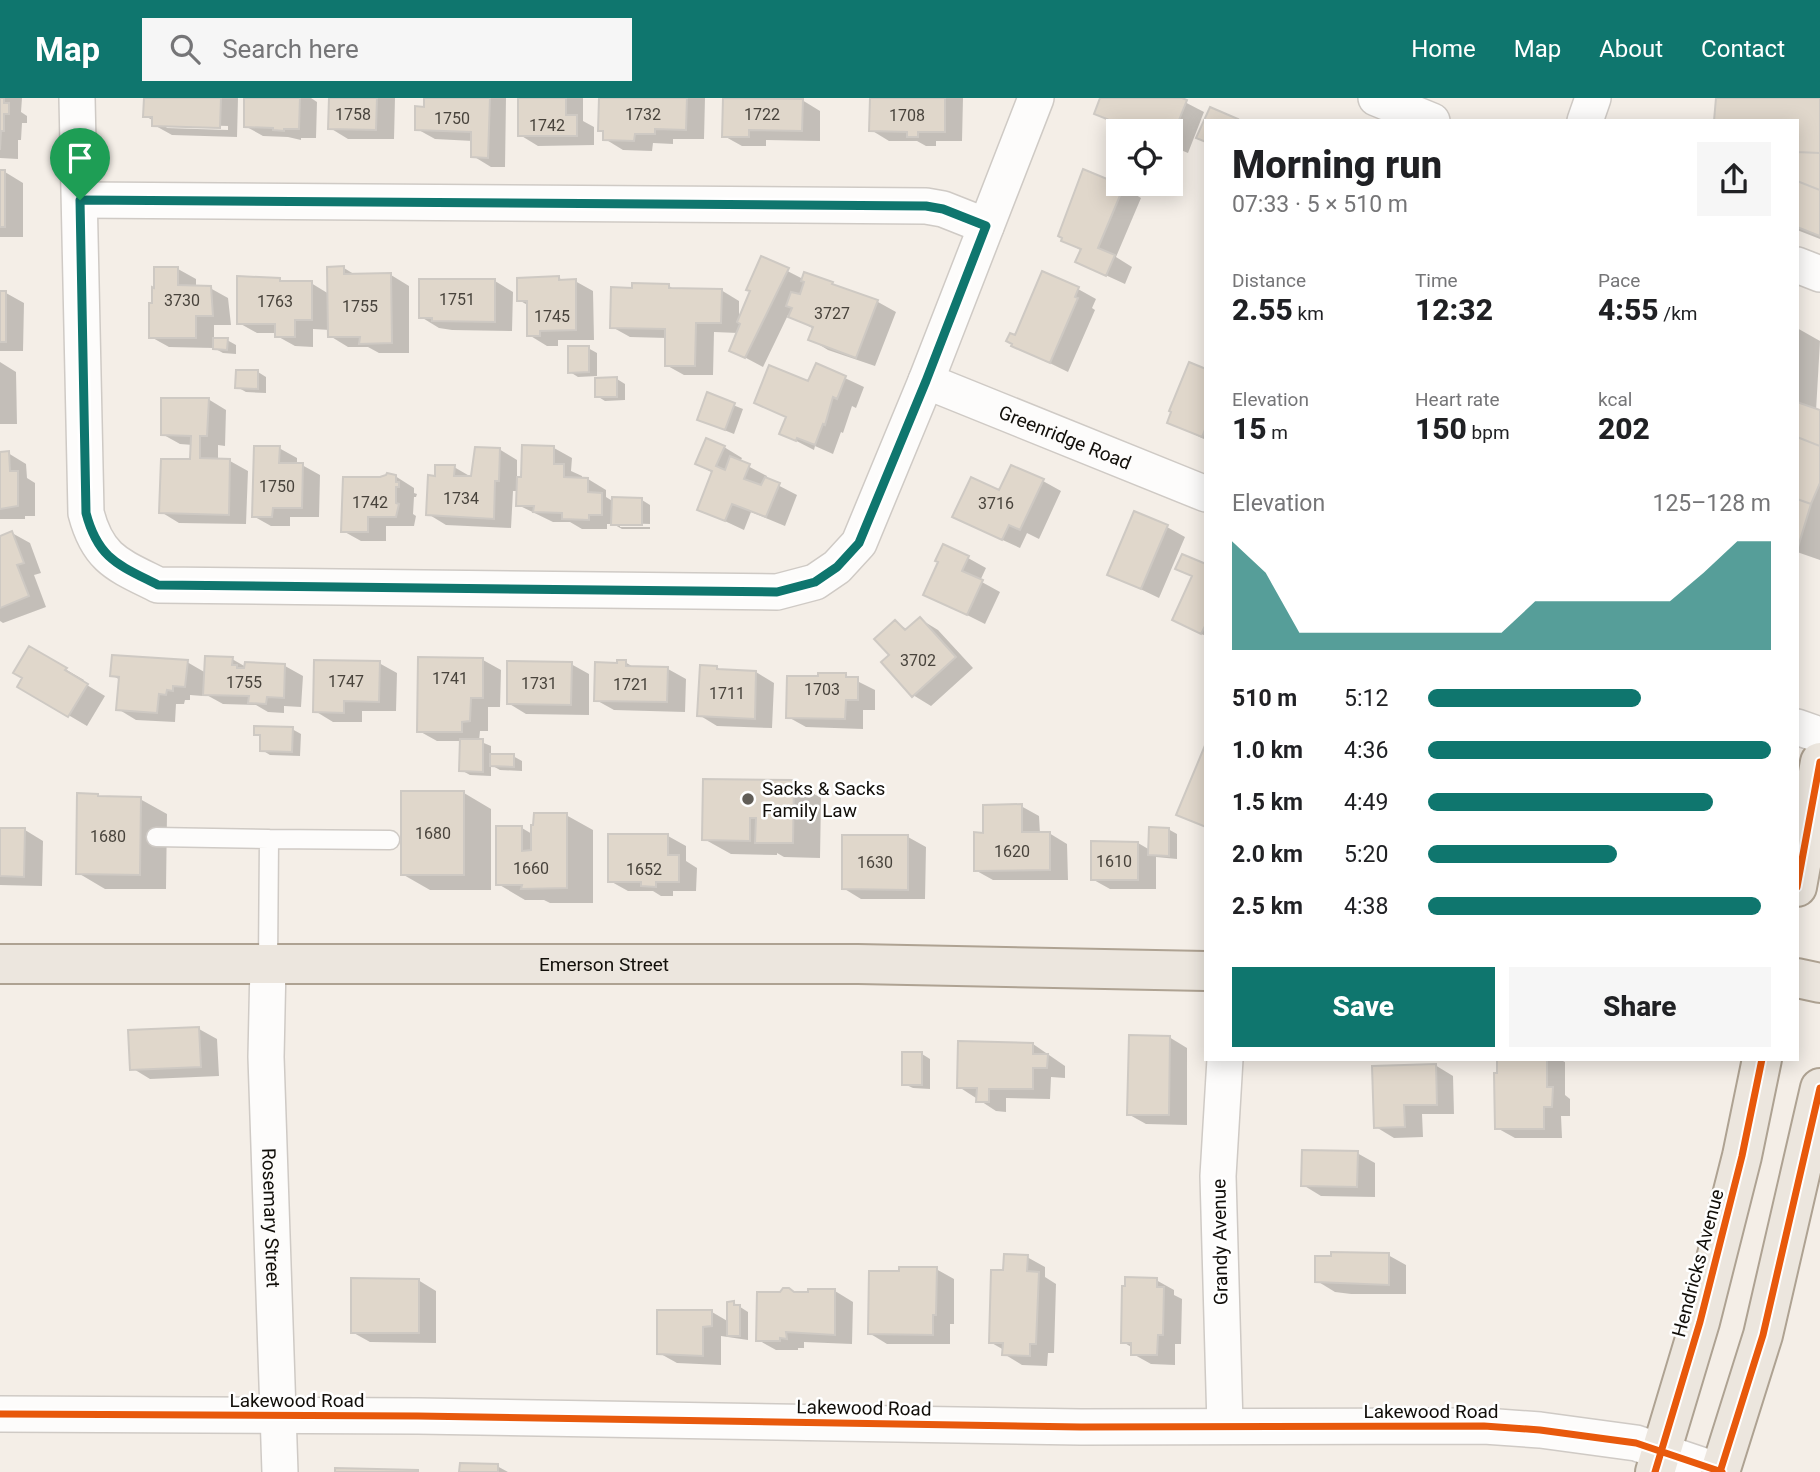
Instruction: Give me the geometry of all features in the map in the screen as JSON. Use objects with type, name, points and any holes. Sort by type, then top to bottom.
[{"type":"main road","points":[[1799,876],[1820,762]]},
{"type":"main road","name":"Emerson Street","points":[[0,964],[858,964],[1204,971]]},
{"type":"main road","points":[[1799,978],[1820,983]]},
{"type":"main road","name":"Hendricks Avenue","points":[[1658,1461],[1703,1309],[1742,1156],[1762,1061]]},
{"type":"main road","points":[[1721,1472],[1763,1335],[1820,1088]]},
{"type":"street","points":[[77,98],[86,513],[90,529],[99,546],[114,562],[158,585],[777,592],[815,582],[837,567],[859,543],[926,381],[1036,98]]},
{"type":"street","points":[[1376,98],[1427,119]]},
{"type":"street","points":[[1586,119],[1593,98]]},
{"type":"street","points":[[80,200],[926,206],[943,209],[986,226]]},
{"type":"street","points":[[1799,266],[1820,274]]},
{"type":"street","name":"Greenridge Road","points":[[926,381],[1204,493]]},
{"type":"street","points":[[1799,728],[1820,736]]},
{"type":"street","name":"Rosemary Street","points":[[268,964],[266,1057],[280,1472]]},
{"type":"street","name":"Grandy Avenue","points":[[1225,1061],[1218,1176],[1225,1425]]},
{"type":"street","name":"Lakewood Road","points":[[0,1414],[418,1416],[1080,1427],[1497,1427],[1636,1443],[1658,1461],[1721,1472]]},
{"type":"lane","points":[[156,837],[390,841]]},
{"type":"lane","points":[[268,964],[269,839]]},
{"type":"building","points":[[0,98],[4,98],[4,103],[9,103],[9,114],[4,114],[0,150]]},
{"type":"building","points":[[144,98],[221,98],[220,128],[152,126],[152,117],[143,117]]},
{"type":"building","points":[[244,98],[300,98],[299,129],[284,131],[244,127]]},
{"type":"building","points":[[329,98],[377,98],[376,130],[328,129]]},
{"type":"building","points":[[424,98],[490,98],[488,158],[471,157],[471,132],[415,130],[415,106],[424,107]]},
{"type":"building","points":[[518,98],[566,98],[566,115],[577,115],[577,136],[518,136]]},
{"type":"building","points":[[599,98],[687,98],[686,130],[655,129],[655,134],[635,134],[634,141],[603,140],[603,131],[598,131]]},
{"type":"building","points":[[723,98],[803,99],[802,131],[749,130],[749,137],[722,137]]},
{"type":"building","points":[[870,98],[945,98],[945,132],[918,132],[918,137],[907,137],[907,132],[869,131]]},
{"type":"building","points":[[1100,98],[1187,100],[1179,119],[1107,119],[1094,114]]},
{"type":"building","points":[[1716,98],[1820,98],[1820,153],[1799,152],[1799,119],[1714,119]]},
{"type":"building","points":[[1210,107],[1238,119],[1205,119]]},
{"type":"building","points":[[1204,120],[1204,141],[1196,138]]},
{"type":"building","points":[[1799,152],[1820,153],[1820,190],[1799,182]]},
{"type":"building","points":[[1083,169],[1106,179],[1106,196],[1120,196],[1098,248],[1115,255],[1106,276],[1075,262],[1081,249],[1061,241],[1062,238],[1058,236]]},
{"type":"building","points":[[0,170],[5,170],[5,227],[0,227]]},
{"type":"building","points":[[1799,182],[1820,190],[1820,236],[1799,228]]},
{"type":"building","points":[[761,256],[789,268],[745,358],[729,351],[750,291],[746,290]]},
{"type":"building","points":[[344,266],[344,274],[391,273],[392,343],[359,344],[360,337],[328,337],[327,267]]},
{"type":"building","points":[[154,267],[178,267],[178,285],[211,286],[213,316],[196,316],[196,338],[149,338],[149,303],[152,303]]},
{"type":"building","points":[[1042,271],[1079,287],[1075,297],[1078,298],[1050,363],[1011,346],[1012,344],[1006,341],[1010,333],[1015,335]]},
{"type":"building","points":[[804,272],[878,300],[856,358],[808,340],[813,327],[788,317],[792,308],[786,306],[791,292],[800,294]]},
{"type":"building","points":[[237,276],[280,278],[280,281],[312,281],[312,320],[295,320],[295,337],[275,337],[275,324],[237,324]]},
{"type":"building","points":[[559,276],[559,280],[576,279],[576,330],[540,331],[540,336],[527,336],[527,301],[517,301],[517,278]]},
{"type":"building","points":[[419,279],[495,279],[495,322],[432,321],[432,318],[419,318]]},
{"type":"building","points":[[632,283],[669,284],[669,288],[722,289],[721,323],[696,323],[695,366],[665,366],[665,329],[610,328],[611,287],[632,288]]},
{"type":"building","points":[[0,291],[6,291],[6,342],[0,342]]},
{"type":"building","points":[[213,338],[228,338],[227,350],[213,349]]},
{"type":"building","points":[[568,346],[589,346],[589,372],[568,373]]},
{"type":"building","points":[[1189,362],[1204,368],[1202,437],[1167,423],[1171,412],[1169,411]]},
{"type":"building","points":[[816,363],[846,376],[837,399],[833,397],[825,425],[823,424],[815,445],[779,434],[786,417],[754,403],[769,365],[808,381]]},
{"type":"building","points":[[236,370],[258,370],[258,389],[235,388]]},
{"type":"building","points":[[617,377],[617,397],[595,397],[595,378]]},
{"type":"building","points":[[707,392],[735,403],[725,430],[697,420]]},
{"type":"building","points":[[161,398],[209,398],[207,436],[200,436],[200,458],[230,459],[229,515],[159,513],[161,459],[190,459],[191,436],[161,435]]},
{"type":"building","points":[[1799,403],[1820,410],[1820,446],[1799,438]]},
{"type":"building","points":[[706,438],[725,446],[716,466],[725,470],[730,456],[750,464],[744,479],[761,485],[765,477],[780,483],[766,517],[732,504],[725,521],[697,510],[712,471],[695,464]]},
{"type":"building","points":[[1799,438],[1820,446],[1820,483],[1811,504],[1799,500]]},
{"type":"building","points":[[522,445],[554,446],[554,464],[564,464],[564,477],[588,478],[588,492],[602,493],[602,515],[589,515],[589,520],[562,519],[562,513],[533,512],[534,506],[516,506],[517,477],[521,477]]},
{"type":"building","points":[[254,446],[280,446],[279,463],[303,463],[302,508],[273,508],[272,517],[252,517]]},
{"type":"building","points":[[475,447],[500,448],[499,481],[495,481],[494,519],[426,515],[428,475],[435,476],[435,465],[455,465],[454,476],[471,476]]},
{"type":"building","points":[[9,451],[10,471],[18,471],[18,506],[0,509],[0,452]]},
{"type":"building","points":[[1011,465],[1044,479],[1020,530],[1009,525],[1002,540],[952,517],[971,477],[999,490]]},
{"type":"building","points":[[387,473],[396,475],[396,482],[399,482],[399,487],[396,487],[396,503],[399,504],[396,517],[368,517],[368,532],[341,532],[343,477],[380,477]]},
{"type":"building","points":[[612,497],[642,498],[642,525],[611,525]]},
{"type":"building","points":[[1799,500],[1811,504],[1799,544]]},
{"type":"building","points":[[1134,511],[1168,525],[1141,589],[1107,575]]},
{"type":"building","points":[[12,531],[24,563],[17,565],[29,596],[0,608],[0,536]]},
{"type":"building","points":[[943,544],[969,556],[962,571],[983,580],[967,615],[923,595]]},
{"type":"building","points":[[1182,554],[1204,563],[1204,628],[1201,634],[1172,620],[1192,576],[1175,569]]},
{"type":"building","points":[[920,617],[956,657],[912,697],[881,662],[889,655],[874,639],[895,620],[905,630]]},
{"type":"building","points":[[29,646],[88,684],[68,717],[17,687],[22,678],[13,673]]},
{"type":"building","points":[[112,655],[188,660],[185,687],[173,686],[173,691],[167,690],[166,695],[159,694],[157,713],[116,710],[119,677],[110,676]]},
{"type":"building","points":[[205,656],[233,657],[232,665],[237,665],[237,668],[244,668],[245,662],[285,664],[284,698],[267,697],[266,704],[248,703],[249,696],[203,695]]},
{"type":"building","points":[[418,657],[483,658],[483,698],[471,698],[470,721],[462,722],[462,732],[417,732]]},
{"type":"building","points":[[314,660],[380,661],[379,702],[344,701],[344,713],[313,712]]},
{"type":"building","points":[[617,660],[626,660],[626,666],[668,667],[667,702],[594,701],[595,662],[617,663]]},
{"type":"building","points":[[507,661],[572,662],[571,705],[507,704]]},
{"type":"building","points":[[700,665],[717,666],[717,669],[756,671],[755,719],[697,716]]},
{"type":"building","points":[[818,673],[846,673],[846,677],[858,677],[858,700],[846,700],[845,719],[786,718],[787,676],[818,676]]},
{"type":"building","points":[[254,726],[293,727],[292,752],[260,751],[260,735],[254,735]]},
{"type":"building","points":[[460,739],[483,739],[483,772],[459,771]]},
{"type":"building","points":[[1204,748],[1204,826],[1176,815]]},
{"type":"building","points":[[490,754],[514,754],[514,767],[490,766]]},
{"type":"building","name":"Sacks & Sacks Family Law","points":[[703,779],[794,780],[793,843],[755,843],[756,818],[750,818],[750,841],[702,840]]},
{"type":"building","points":[[401,791],[464,791],[464,875],[401,875]]},
{"type":"building","points":[[77,793],[141,797],[140,875],[76,874]]},
{"type":"building","points":[[1022,804],[1022,832],[1050,832],[1050,870],[974,871],[974,832],[983,833],[983,805]]},
{"type":"building","points":[[534,813],[567,813],[567,888],[521,889],[522,885],[496,885],[496,826],[522,826],[522,851],[531,850]]},
{"type":"building","points":[[1149,827],[1169,828],[1169,856],[1148,855]]},
{"type":"building","points":[[0,828],[25,828],[24,877],[0,876]]},
{"type":"building","points":[[608,834],[668,834],[668,855],[679,855],[679,882],[656,882],[656,887],[641,886],[641,882],[608,882]]},
{"type":"building","points":[[842,835],[908,835],[908,890],[842,889]]},
{"type":"building","points":[[1091,841],[1138,842],[1138,880],[1091,880]]},
{"type":"building","points":[[199,1027],[201,1067],[130,1070],[128,1030]]},
{"type":"building","points":[[1129,1035],[1170,1036],[1169,1115],[1127,1115]]},
{"type":"building","points":[[958,1041],[1033,1043],[1033,1054],[1048,1054],[1047,1068],[1033,1068],[1033,1089],[989,1089],[989,1102],[976,1102],[977,1088],[957,1088]]},
{"type":"building","points":[[902,1052],[922,1052],[922,1085],[902,1085]]},
{"type":"building","points":[[1497,1061],[1547,1061],[1547,1087],[1553,1087],[1552,1107],[1544,1107],[1544,1129],[1495,1129],[1494,1073],[1497,1073]]},
{"type":"building","points":[[1436,1064],[1437,1105],[1404,1105],[1405,1127],[1374,1128],[1372,1066]]},
{"type":"building","points":[[1302,1150],[1358,1151],[1357,1187],[1301,1186]]},
{"type":"building","points":[[1331,1252],[1389,1253],[1389,1285],[1315,1282],[1315,1256],[1331,1256]]},
{"type":"building","points":[[1004,1254],[1028,1255],[1027,1271],[1039,1272],[1036,1344],[1030,1344],[1030,1356],[1002,1355],[1003,1343],[989,1343],[991,1270],[1003,1270]]},
{"type":"building","points":[[899,1267],[937,1267],[933,1335],[868,1334],[869,1271],[899,1271]]},
{"type":"building","points":[[1125,1277],[1157,1278],[1157,1287],[1164,1287],[1163,1335],[1158,1335],[1157,1355],[1131,1355],[1131,1343],[1121,1343],[1122,1286],[1125,1286]]},
{"type":"building","points":[[351,1278],[419,1279],[419,1333],[351,1333]]},
{"type":"building","points":[[783,1288],[794,1292],[835,1289],[835,1335],[786,1332],[787,1339],[756,1341],[757,1292],[780,1292]]},
{"type":"building","points":[[734,1301],[734,1305],[740,1305],[740,1336],[727,1336],[727,1302]]},
{"type":"building","points":[[657,1310],[712,1310],[712,1326],[703,1327],[703,1356],[657,1354]]},
{"type":"building","points":[[460,1463],[498,1464],[498,1472],[459,1472]]},
{"type":"building","points":[[335,1468],[418,1470],[418,1472],[335,1472]]},
{"type":"cycle path","points":[[1799,876],[1820,762]]},
{"type":"cycle path","points":[[1655,1472],[1700,1322],[1742,1156],[1762,1061]]},
{"type":"cycle path","points":[[1720,1472],[1763,1335],[1820,1088]]},
{"type":"cycle path","points":[[0,1414],[418,1416],[1081,1427],[1484,1426],[1540,1430],[1636,1443],[1722,1472]]},
{"type":"place","name":"Sacks & Sacks Family Law","points":[[748,799]]},
{"type":"route","points":[[80,200],[926,206],[943,209],[986,226],[859,543],[837,567],[815,582],[777,592],[158,585],[114,562],[99,546],[90,529],[86,513],[80,200]]}]
